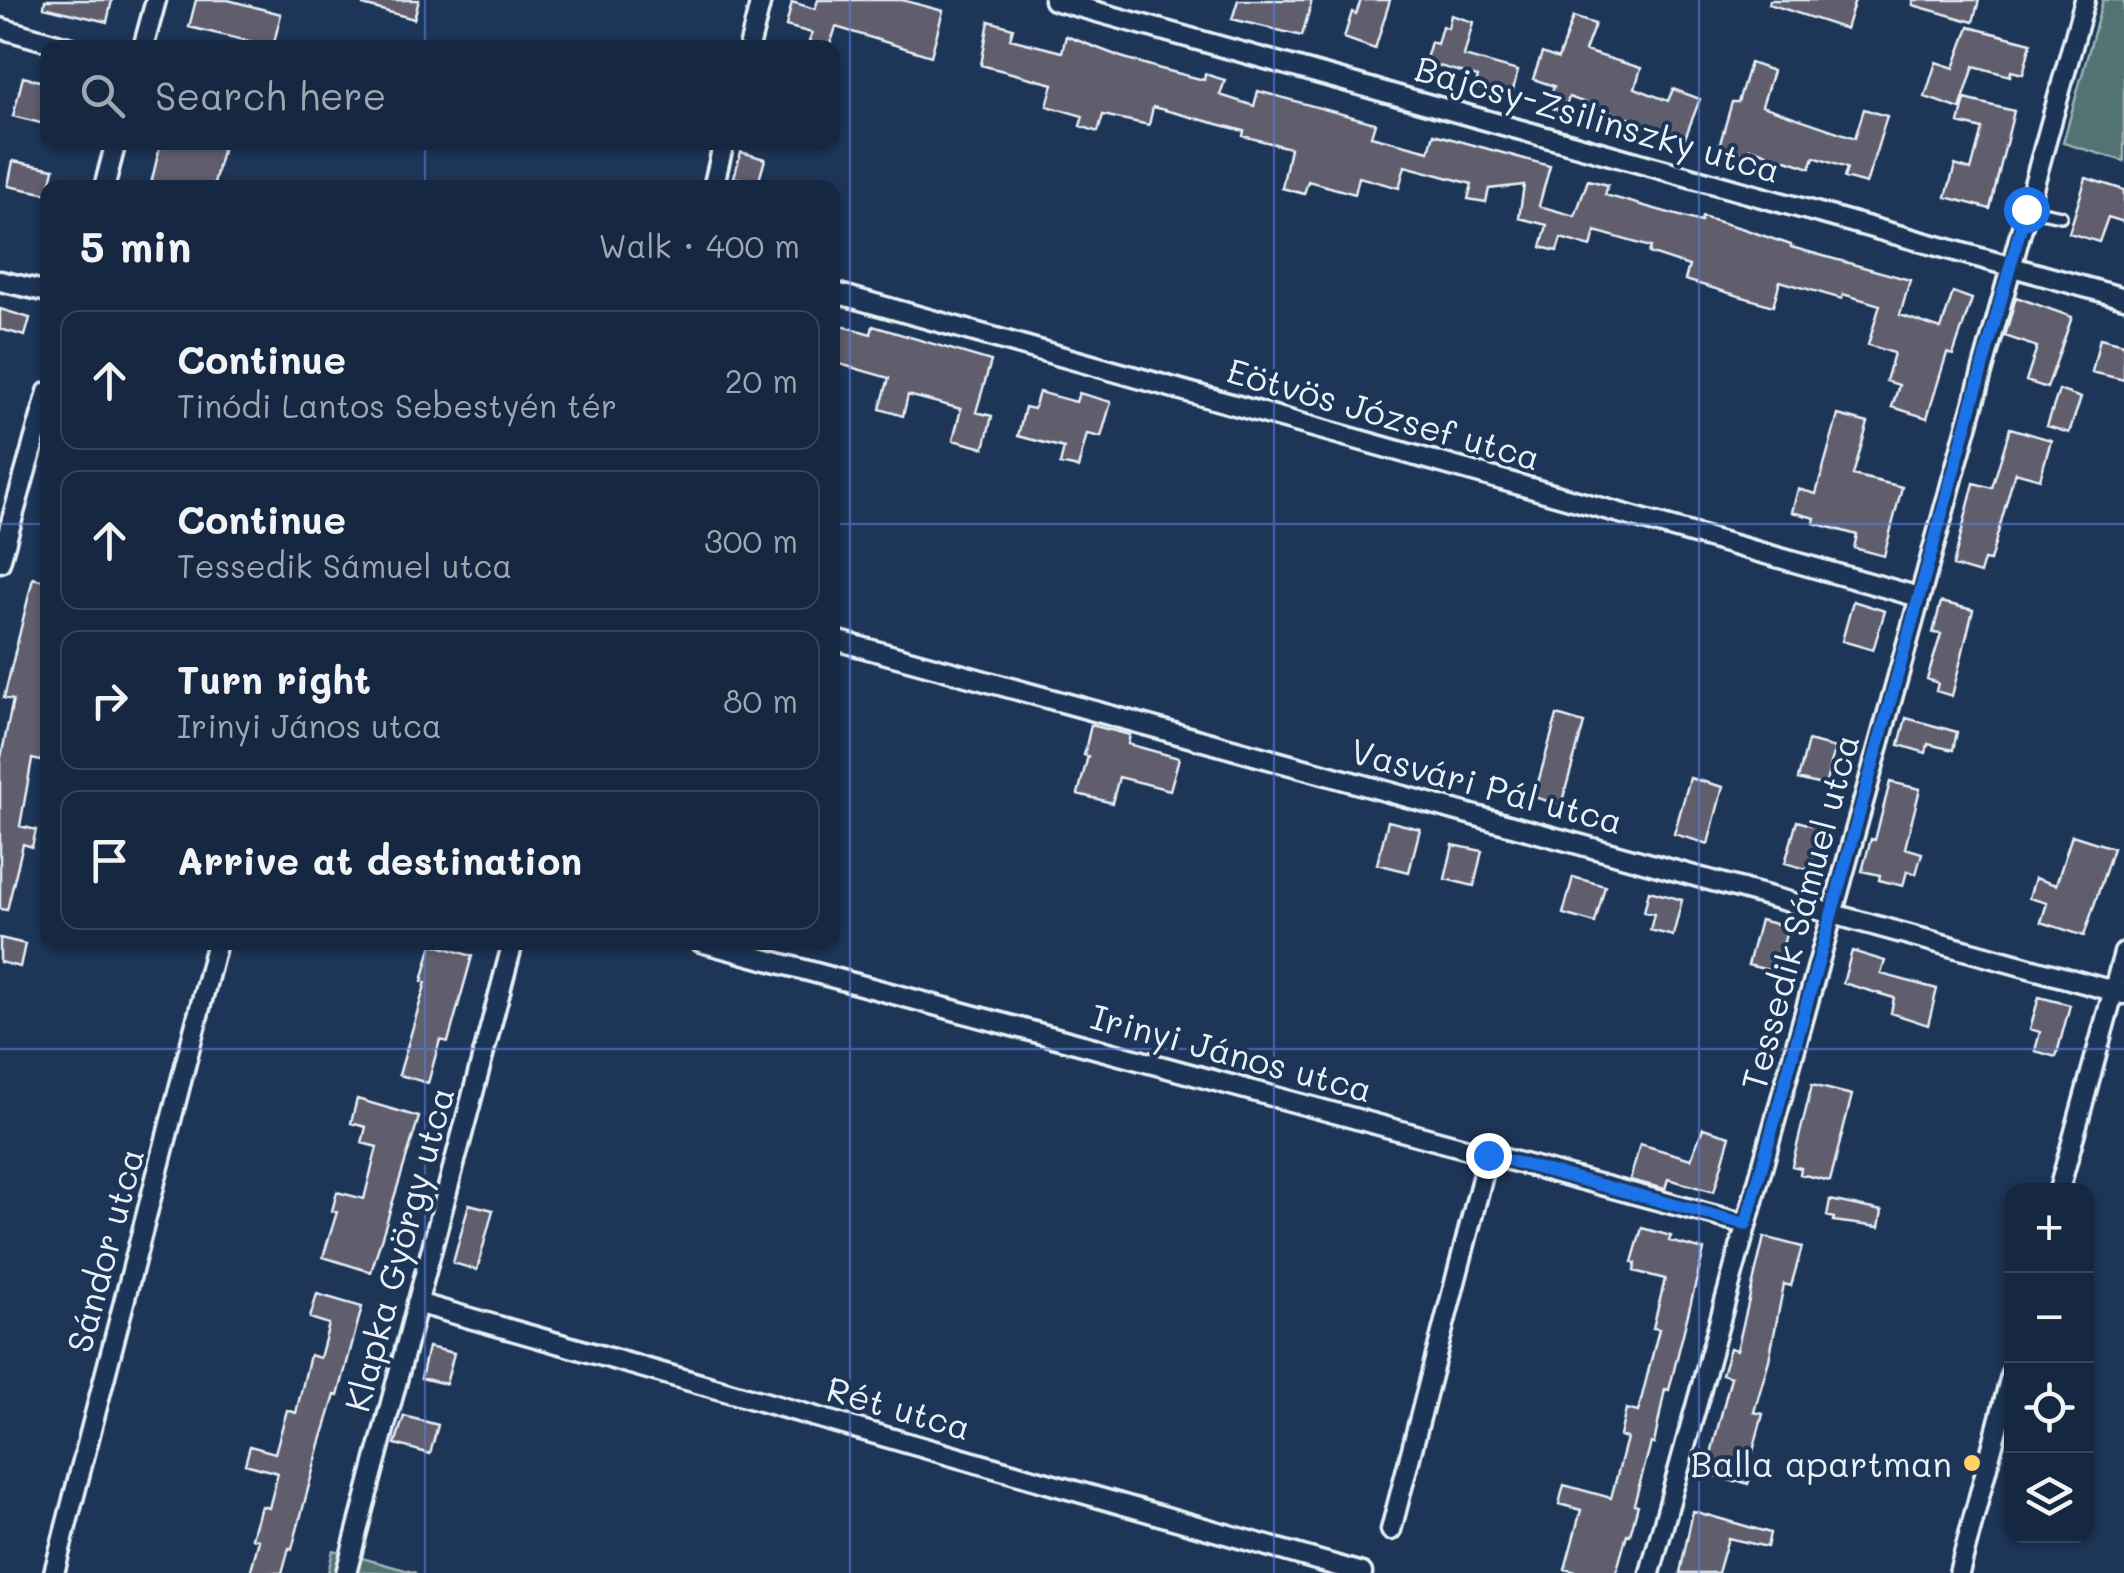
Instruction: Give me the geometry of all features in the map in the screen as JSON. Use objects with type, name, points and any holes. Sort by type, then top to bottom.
[{"type":"street","points":[[145,40],[156,0]]},
{"type":"street","points":[[751,40],[762,0]]},
{"type":"street","name":"Bajcsy-Zsilinszky utca","points":[[1054,0],[2124,298]]},
{"type":"street","name":"Tessedik Sámuel utca","points":[[1650,1573],[2085,0]]},
{"type":"street","points":[[0,28],[43,40]]},
{"type":"street","points":[[106,180],[114,150]]},
{"type":"street","points":[[714,180],[722,150]]},
{"type":"street","points":[[0,281],[40,290]]},
{"type":"street","name":"Eötvös József utca","points":[[840,294],[1919,597]]},
{"type":"street","points":[[0,562],[40,420]]},
{"type":"street","name":"Vasvári Pál utca","points":[[840,641],[2118,992]]},
{"type":"street","name":"Sándor utca","points":[[54,1573],[215,950]]},
{"type":"street","name":"Klapka György utca","points":[[352,1572],[417,1303],[511,950]]},
{"type":"street","name":"Irinyi János utca","points":[[731,950],[1746,1224]]},
{"type":"street","points":[[2061,1183],[2118,992],[2124,952]]},
{"type":"street","points":[[1391,1530],[1488,1155]]},
{"type":"street","name":"Rét utca","points":[[417,1303],[1362,1573]]},
{"type":"street","points":[[1959,1573],[2004,1402]]},
{"type":"lane","points":[[2026,209],[2061,216]]},
{"type":"green space","points":[[2103,0],[2124,0],[2124,161],[2063,143]]},
{"type":"green space","points":[[333,1550],[416,1573],[328,1573]]},
{"type":"building","points":[[45,0],[112,0],[107,22],[44,7]]},
{"type":"building","points":[[196,0],[228,0],[281,14],[275,40],[244,40],[189,27]]},
{"type":"building","points":[[364,0],[419,0],[414,19],[363,5]]},
{"type":"building","points":[[818,0],[902,0],[943,11],[931,56],[836,27],[832,40],[810,40],[812,33],[786,26],[792,2],[815,9]]},
{"type":"building","points":[[1238,0],[1312,0],[1302,36],[1232,19]]},
{"type":"building","points":[[1361,0],[1390,0],[1375,49],[1344,38],[1352,12],[1356,14]]},
{"type":"building","points":[[1770,0],[1855,0],[1846,29],[1769,4]]},
{"type":"building","points":[[1913,0],[1979,0],[1973,22],[1913,5]]},
{"type":"building","points":[[1451,15],[1473,22],[1464,56],[1518,71],[1511,97],[1475,87],[1478,77],[1425,62],[1431,42],[1437,44],[1442,26],[1448,28]]},
{"type":"building","points":[[1573,17],[1595,24],[1585,51],[1641,68],[1635,88],[1668,101],[1673,89],[1700,99],[1685,138],[1569,97],[1564,112],[1547,106],[1554,86],[1533,79],[1542,53],[1558,59]]},
{"type":"building","points":[[989,21],[1013,28],[1010,39],[1062,52],[1066,36],[1161,69],[1204,80],[1205,74],[1225,80],[1220,95],[1254,106],[1258,91],[1375,123],[1371,136],[1429,151],[1434,134],[1550,166],[1539,206],[1575,216],[1588,180],[1608,185],[1605,195],[1701,222],[1702,217],[1910,280],[1900,315],[1941,329],[1953,292],[1972,299],[1953,355],[1947,353],[1927,418],[1892,407],[1899,385],[1886,381],[1894,353],[1868,345],[1880,305],[1843,294],[1842,299],[1780,281],[1773,306],[1685,280],[1689,266],[1649,253],[1651,247],[1595,231],[1591,247],[1561,238],[1557,251],[1541,247],[1547,225],[1519,218],[1524,185],[1489,189],[1486,202],[1468,199],[1472,184],[1405,166],[1399,188],[1359,177],[1355,194],[1308,181],[1304,194],[1282,188],[1290,148],[1243,136],[1244,131],[1153,107],[1149,125],[1103,115],[1098,132],[1080,126],[1083,116],[1047,106],[1053,84],[981,65]]},
{"type":"building","points":[[1969,27],[2031,43],[2023,74],[2011,71],[2010,76],[1974,66],[1960,109],[1925,97],[1936,62],[1954,68]]},
{"type":"building","points":[[1750,63],[1773,71],[1762,106],[1855,138],[1864,109],[1887,116],[1866,184],[1844,178],[1847,168],[1814,157],[1810,168],[1750,148],[1748,155],[1719,147],[1732,102],[1738,102]]},
{"type":"building","points":[[23,77],[40,81],[40,123],[13,116]]},
{"type":"building","points":[[1965,99],[2014,111],[1990,209],[1946,197],[1955,165],[1971,170],[1982,129],[1959,123]]},
{"type":"building","points":[[159,150],[222,150],[215,180],[152,180]]},
{"type":"building","points":[[741,152],[765,159],[759,180],[734,177]]},
{"type":"building","points":[[13,161],[54,169],[51,180],[40,180],[40,192],[8,186]]},
{"type":"building","points":[[2086,178],[2124,190],[2124,222],[2108,217],[2099,242],[2069,233]]},
{"type":"building","points":[[2016,297],[2072,317],[2047,388],[2026,381],[2037,347],[2005,336]]},
{"type":"building","points":[[0,309],[30,318],[25,336],[0,329]]},
{"type":"building","points":[[840,325],[871,334],[873,326],[991,361],[976,412],[992,416],[984,448],[953,440],[961,409],[908,395],[903,416],[880,409],[889,378],[840,364]]},
{"type":"building","points":[[2100,338],[2124,344],[2124,380],[2092,372]]},
{"type":"building","points":[[2059,390],[2081,398],[2069,433],[2047,426]]},
{"type":"building","points":[[1039,392],[1076,402],[1079,393],[1111,402],[1101,437],[1087,434],[1078,468],[1060,464],[1064,448],[1018,436],[1025,407],[1034,409]]},
{"type":"building","points":[[1838,415],[1868,423],[1853,475],[1902,487],[1884,556],[1854,548],[1857,535],[1814,523],[1815,518],[1792,512],[1798,489],[1816,494]]},
{"type":"building","points":[[2010,428],[2051,440],[2040,479],[2015,472],[1990,561],[1984,560],[1980,574],[1953,566],[1974,483],[1992,488]]},
{"type":"building","points":[[33,578],[40,580],[40,761],[32,759],[20,826],[36,830],[32,847],[23,844],[7,910],[0,909],[0,762],[13,700],[4,698]]},
{"type":"building","points":[[1853,601],[1885,611],[1873,650],[1842,641]]},
{"type":"building","points":[[1941,602],[1973,610],[1952,696],[1936,691],[1938,683],[1927,679],[1941,634],[1933,633]]},
{"type":"building","points":[[1557,715],[1584,723],[1561,805],[1534,797]]},
{"type":"building","points":[[1906,718],[1957,732],[1953,750],[1928,744],[1926,753],[1899,745]]},
{"type":"building","points":[[1091,725],[1130,735],[1128,744],[1179,758],[1170,790],[1119,777],[1112,803],[1078,794]]},
{"type":"building","points":[[1808,741],[1835,748],[1825,786],[1798,779]]},
{"type":"building","points":[[1690,778],[1723,787],[1708,844],[1674,834]]},
{"type":"building","points":[[1890,782],[1920,789],[1905,848],[1922,853],[1916,874],[1907,871],[1903,886],[1862,871],[1871,839],[1875,840]]},
{"type":"building","points":[[1388,821],[1420,829],[1409,872],[1377,864]]},
{"type":"building","points":[[1797,821],[1822,828],[1810,870],[1785,863]]},
{"type":"building","points":[[2072,835],[2113,848],[2084,936],[2041,922],[2047,903],[2029,898],[2035,878],[2056,885]]},
{"type":"building","points":[[1453,845],[1482,851],[1474,886],[1445,879]]},
{"type":"building","points":[[1573,877],[1605,886],[1595,923],[1563,914]]},
{"type":"building","points":[[1649,891],[1682,900],[1673,936],[1650,930],[1654,914],[1644,912]]},
{"type":"building","points":[[1760,920],[1788,927],[1777,966],[1770,964],[1768,970],[1748,965]]},
{"type":"building","points":[[0,938],[25,944],[20,967],[0,962]]},
{"type":"building","points":[[430,950],[452,950],[472,956],[448,1042],[440,1040],[428,1083],[399,1075],[426,982],[422,981]]},
{"type":"building","points":[[1852,951],[1885,961],[1881,974],[1937,989],[1928,1025],[1891,1013],[1894,998],[1843,983]]},
{"type":"building","points":[[2039,997],[2070,1005],[2056,1057],[2035,1051],[2040,1032],[2030,1029]]},
{"type":"building","points":[[1812,1085],[1852,1095],[1830,1181],[1800,1174],[1801,1168],[1792,1166]]},
{"type":"building","points":[[357,1099],[419,1117],[371,1272],[323,1257],[337,1212],[332,1211],[337,1192],[364,1199],[377,1147],[362,1143],[366,1127],[351,1123]]},
{"type":"building","points":[[1703,1128],[1730,1136],[1714,1192],[1668,1179],[1665,1189],[1630,1180],[1640,1144],[1691,1159]]},
{"type":"building","points":[[1830,1200],[1882,1211],[1879,1227],[1833,1221],[1827,1216]]},
{"type":"building","points":[[469,1204],[493,1210],[477,1270],[453,1263]]},
{"type":"building","points":[[1642,1228],[1671,1236],[1669,1241],[1704,1250],[1669,1390],[1665,1389],[1654,1444],[1651,1443],[1634,1504],[1638,1505],[1630,1535],[1627,1534],[1616,1573],[1580,1573],[1565,1569],[1581,1510],[1559,1504],[1564,1485],[1611,1498],[1627,1438],[1620,1436],[1626,1409],[1638,1412],[1659,1329],[1653,1328],[1665,1279],[1634,1271],[1636,1263],[1632,1262]]},
{"type":"building","points":[[1764,1237],[1802,1247],[1791,1286],[1784,1284],[1754,1412],[1763,1414],[1748,1484],[1706,1473],[1731,1377],[1722,1374],[1730,1348],[1737,1350]]},
{"type":"building","points":[[317,1294],[362,1307],[282,1573],[250,1573],[259,1540],[252,1538],[261,1506],[269,1508],[278,1473],[245,1464],[250,1446],[275,1453],[287,1410],[296,1413],[310,1355],[320,1358],[329,1324],[310,1318]]},
{"type":"building","points":[[428,1347],[454,1353],[446,1384],[421,1378]]},
{"type":"building","points":[[404,1416],[438,1425],[430,1454],[395,1444]]},
{"type":"building","points":[[1693,1511],[1770,1533],[1767,1547],[1728,1538],[1718,1573],[1680,1573]]},
{"type":"place","name":"Balla apartman","points":[[1972,1463]]},
{"type":"route","points":[[1488,1155],[1746,1224],[2026,209]]}]
